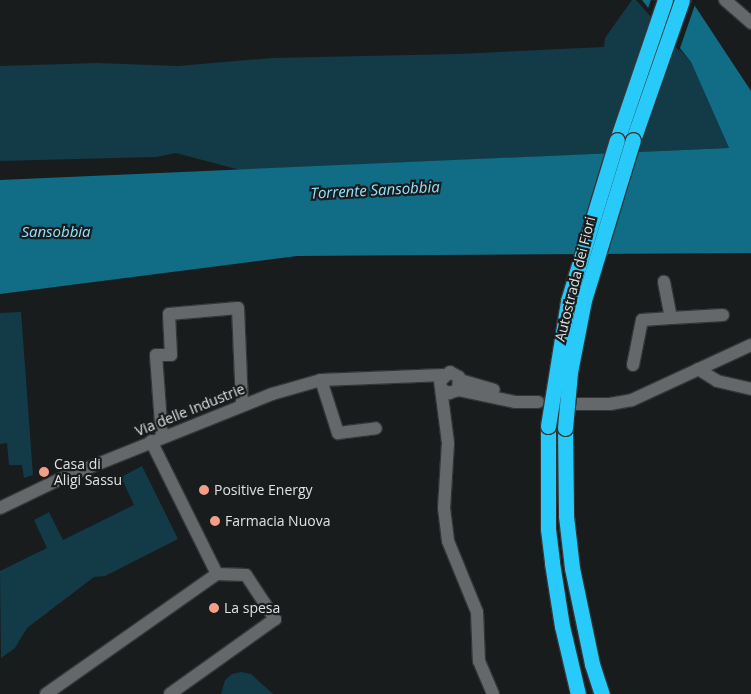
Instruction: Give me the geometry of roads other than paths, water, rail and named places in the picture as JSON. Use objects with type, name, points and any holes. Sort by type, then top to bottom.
[{"type":"highway","name":"Autostrada dei Fiori","points":[[578,694],[562,626],[552,563],[548,511],[548,426],[560,337],[575,276],[665,0]]},
{"type":"highway","name":"Autostrada dei Fiori","points":[[602,694],[590,656],[572,568],[566,516],[565,428],[570,372],[584,300],[633,140],[682,0]]},
{"type":"street","points":[[725,0],[751,23]]},
{"type":"street","points":[[664,282],[671,318]]},
{"type":"street","points":[[217,574],[156,439],[156,355],[171,355],[168,314],[238,308],[242,405]]},
{"type":"street","points":[[633,365],[642,320],[723,315]]},
{"type":"street","points":[[576,404],[610,404],[632,400],[750,346]]},
{"type":"street","points":[[698,369],[717,381],[751,389]]},
{"type":"street","name":"Via delle Industrie","points":[[0,508],[156,439],[242,405],[321,380],[400,379],[443,375],[453,372],[458,387],[442,389],[400,379]]},
{"type":"street","points":[[443,375],[442,389],[448,443]]},
{"type":"street","points":[[321,380],[338,433],[376,428]]},
{"type":"street","points":[[493,694],[479,661],[477,612],[448,541],[444,508],[448,443],[458,387],[515,402],[534,402]]},
{"type":"street","points":[[46,694],[217,574],[246,575],[275,619],[170,694]]},
{"type":"water","name":"Sansobbia","points":[[642,0],[691,0],[751,91],[751,253],[297,256],[0,294],[0,180],[729,148],[691,62]]},
{"type":"place","name":"Casa di Aligi Sassu","points":[[44,472]]},
{"type":"place","name":"Positive Energy","points":[[204,490]]},
{"type":"place","name":"Farmacia Nuova","points":[[215,521]]},
{"type":"place","name":"La spesa","points":[[214,608]]},
{"type":"water label","name":"Torrente Sansobbia","points":[[375,190]]}]
